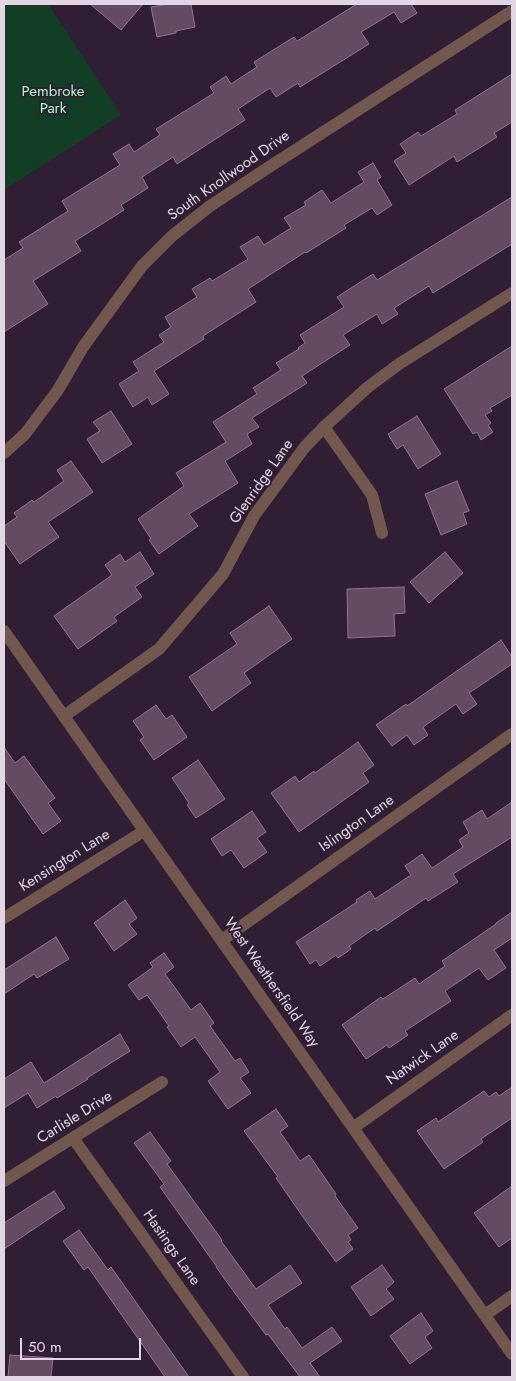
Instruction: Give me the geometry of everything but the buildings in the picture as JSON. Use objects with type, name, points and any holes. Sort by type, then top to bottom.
[{"type":"street","name":"South Knollwood Drive","points":[[4,453],[25,434],[58,390],[83,347],[142,266],[172,236],[210,206],[269,167],[512,12]]},
{"type":"street","name":"Glenridge Lane","points":[[64,716],[159,649],[223,574],[254,516],[304,448],[324,427],[368,387],[399,364],[512,293]]},
{"type":"street","points":[[324,427],[372,495],[382,533]]},
{"type":"street","name":"West Weathersfield Way","points":[[4,631],[512,1354]]},
{"type":"street","name":"Islington Lane","points":[[222,940],[512,734]]},
{"type":"street","name":"Kensington Lane","points":[[4,918],[144,831]]},
{"type":"street","name":"Natwick Lane","points":[[353,1128],[512,1015]]},
{"type":"street","name":"Carlisle Drive","points":[[4,1181],[162,1082]]},
{"type":"street","name":"Hastings Lane","points":[[72,1138],[242,1377]]},
{"type":"street","points":[[485,1315],[512,1296]]},
{"type":"green space","name":"Pembroke Park","points":[[4,4],[48,4],[121,115],[4,190]]}]
